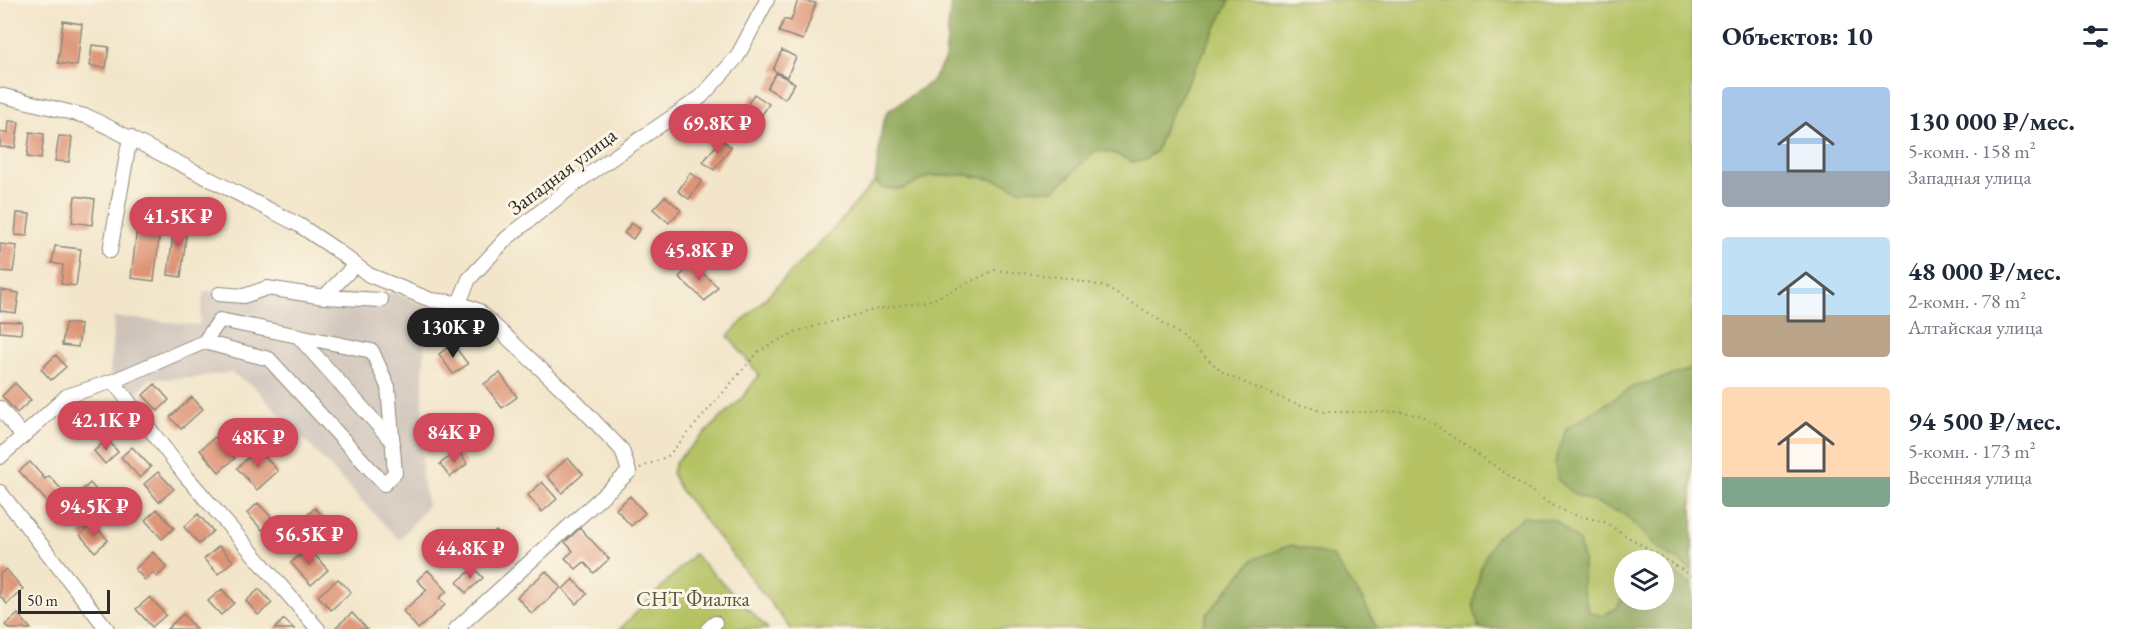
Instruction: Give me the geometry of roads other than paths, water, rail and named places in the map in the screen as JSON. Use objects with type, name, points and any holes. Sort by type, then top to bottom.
[{"type":"street","name":"Западная улица","points":[[459,303],[469,279],[507,238],[546,206],[701,97],[737,57],[767,0]]},
{"type":"street","points":[[0,95],[89,117],[299,225],[369,275],[431,300],[459,303],[479,311]]},
{"type":"street","points":[[110,252],[130,137]]},
{"type":"street","points":[[324,297],[355,265]]},
{"type":"street","points":[[437,301],[466,285],[479,311],[574,400],[622,450],[629,472],[456,629]]},
{"type":"street","points":[[219,294],[244,296],[267,288],[324,297],[381,300]]},
{"type":"street","points":[[0,457],[67,396],[112,381],[204,342],[220,320],[372,351],[388,387],[395,473],[384,484],[269,359],[204,342]]},
{"type":"street","points":[[298,336],[393,442]]},
{"type":"street","points":[[112,381],[185,475],[318,629]]},
{"type":"street","points":[[0,408],[22,435]]},
{"type":"street","points":[[0,492],[107,629]]},
{"type":"park label","name":"СНТ Фиалка","points":[[693,598]]}]
